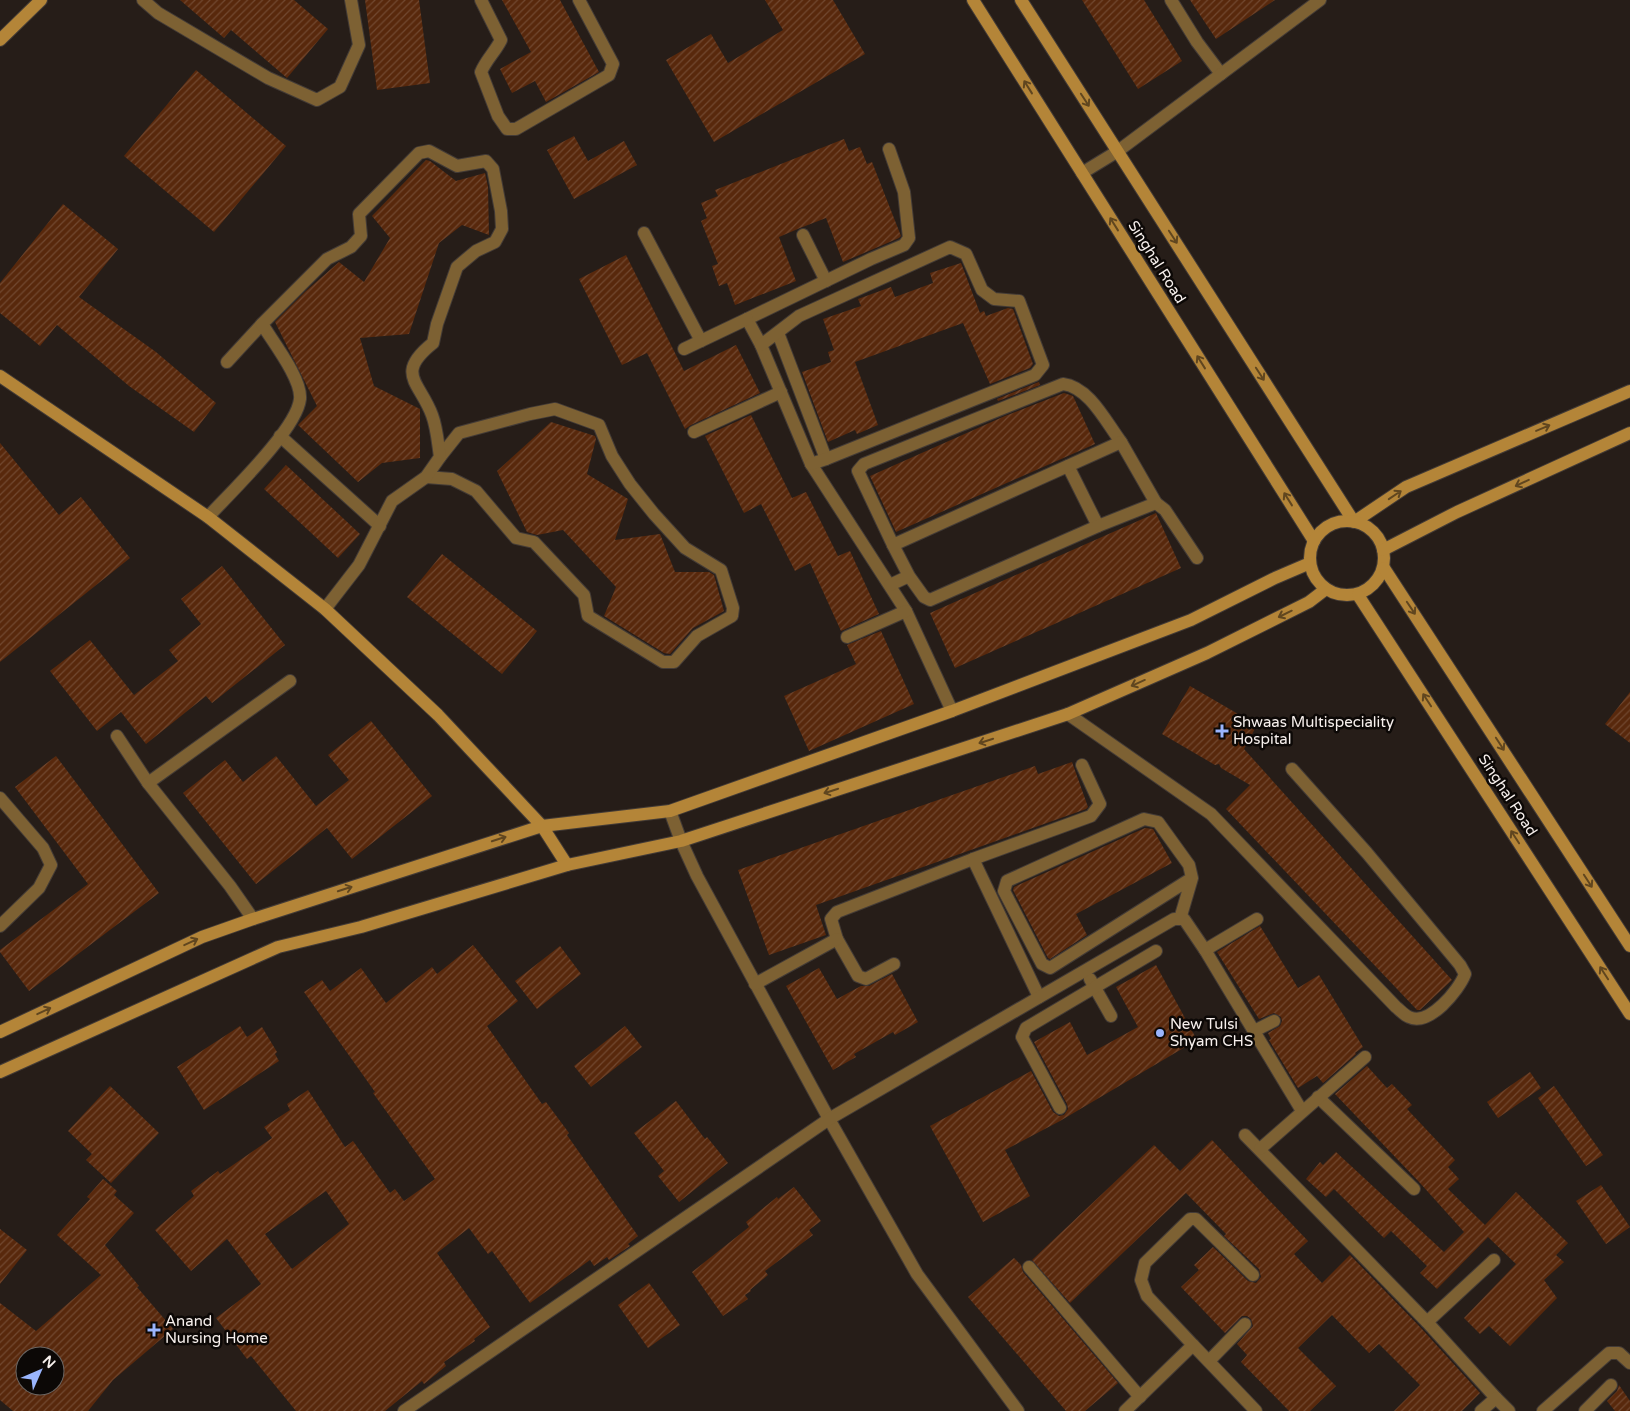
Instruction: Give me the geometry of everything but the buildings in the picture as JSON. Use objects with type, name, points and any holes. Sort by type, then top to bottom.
[{"type":"street","points":[[0,40],[41,0]]},
{"type":"street","points":[[143,0],[158,13],[268,78],[317,100],[340,87],[360,45],[351,0]]},
{"type":"street","points":[[481,0],[501,40],[496,51],[485,62],[481,72],[498,116],[507,129],[516,129],[609,75],[612,64],[579,0]]},
{"type":"street","name":"Singhal Road","points":[[973,0],[1314,541]]},
{"type":"street","name":"Singhal Road","points":[[1021,0],[1354,522]]},
{"type":"street","points":[[1171,0],[1197,42],[1221,74]]},
{"type":"street","points":[[1082,173],[1118,151],[1320,0]]},
{"type":"street","points":[[684,349],[826,280],[904,245],[909,238],[904,192],[889,149]]},
{"type":"street","points":[[227,362],[327,259],[351,247],[361,236],[359,214],[419,153],[429,151],[457,166],[486,161],[493,169],[501,211],[502,228],[495,242],[476,250],[457,267],[437,324],[433,343],[419,354],[413,366],[413,381],[432,416],[440,457]]},
{"type":"street","points":[[644,233],[701,341]]},
{"type":"street","points":[[803,235],[826,280]]},
{"type":"street","points":[[761,346],[799,316],[950,247],[966,254],[982,290],[994,299],[1019,301],[1043,365],[1035,375],[811,464]]},
{"type":"street","points":[[747,319],[761,346],[811,464],[906,611],[952,711]]},
{"type":"street","points":[[208,517],[280,436],[293,417],[300,399],[296,378],[262,324]]},
{"type":"street","points":[[778,333],[826,459]]},
{"type":"street","points":[[0,376],[208,517],[325,609],[438,715],[542,826],[567,865]]},
{"type":"street","points":[[1156,503],[1098,526],[930,600],[924,597],[909,576],[858,471],[864,464],[1063,384],[1073,385],[1090,400],[1121,442],[1156,503],[1165,510],[1196,558]]},
{"type":"street","points":[[1354,522],[1406,487],[1630,391]]},
{"type":"street","points":[[694,432],[781,392]]},
{"type":"street","points":[[325,609],[359,565],[392,500],[426,477],[459,433],[530,414],[555,410],[599,425],[612,456],[630,484],[654,514],[685,548],[721,570],[734,608],[732,616],[697,636],[674,662],[663,662],[588,616],[584,595],[534,542],[516,538],[476,491],[452,479],[426,477]]},
{"type":"street","points":[[1383,550],[1458,512],[1630,433]]},
{"type":"street","points":[[280,436],[380,526]]},
{"type":"street","points":[[893,545],[1121,442]]},
{"type":"street","points":[[1068,466],[1098,526]]},
{"type":"street","points":[[1342,521],[1354,522],[1365,526],[1375,533],[1382,543],[1385,555],[1384,568],[1378,580],[1370,589],[1358,595],[1345,596],[1333,593],[1326,589],[1314,576],[1310,564],[1310,552],[1314,541],[1321,531],[1331,524],[1342,521]]},
{"type":"street","points":[[0,1032],[202,937],[542,826],[670,811],[952,711],[1191,620],[1275,578],[1310,564]]},
{"type":"street","name":"Singhal Road","points":[[1384,568],[1630,946]]},
{"type":"street","points":[[890,585],[909,576]]},
{"type":"street","points":[[0,1072],[278,947],[361,927],[567,865],[681,841],[1068,714],[1207,653],[1309,602],[1326,589]]},
{"type":"street","name":"Singhal Road","points":[[1358,595],[1630,1014]]},
{"type":"street","points":[[847,637],[906,611]]},
{"type":"street","points":[[148,783],[290,681]]},
{"type":"street","points":[[1068,714],[1211,814],[1396,1007],[1409,1018],[1422,1019],[1433,1013],[1461,985],[1465,974],[1460,965],[1367,852],[1292,769]]},
{"type":"street","points":[[117,736],[148,783],[254,919]]},
{"type":"street","points":[[894,964],[866,979],[858,976],[837,939],[831,919],[837,912],[1091,816],[1100,804],[1082,765]]},
{"type":"street","points":[[0,798],[43,848],[51,865],[39,888],[0,926]]},
{"type":"street","points":[[670,811],[697,876],[829,1119],[917,1274],[1018,1411]]},
{"type":"street","points":[[1180,919],[1192,878],[1189,865],[1158,822],[1144,819],[1007,882],[1004,891],[1042,964],[1050,968],[1192,878]]},
{"type":"street","points":[[973,859],[1039,997]]},
{"type":"street","points":[[404,1411],[829,1119],[1174,919],[1184,919],[1205,950],[1302,1111]]},
{"type":"street","points":[[1205,950],[1257,919]]},
{"type":"street","points":[[755,984],[837,939]]},
{"type":"street","points":[[1060,1108],[1022,1037],[1026,1028],[1156,951]]},
{"type":"street","points":[[1085,971],[1111,1016]]},
{"type":"street","points":[[1254,1031],[1274,1021]]},
{"type":"street","points":[[1260,1149],[1365,1056]]},
{"type":"street","points":[[1318,1097],[1414,1188]]},
{"type":"street","points":[[1245,1135],[1428,1322],[1509,1411]]},
{"type":"street","points":[[1253,1275],[1196,1219],[1190,1219],[1145,1263],[1141,1280],[1147,1296],[1256,1411]]},
{"type":"street","points":[[1428,1322],[1494,1260]]},
{"type":"street","points":[[1029,1267],[1140,1397]]},
{"type":"street","points":[[1208,1361],[1245,1324]]},
{"type":"street","points":[[1125,1411],[1193,1345]]},
{"type":"street","points":[[1543,1411],[1609,1353],[1620,1353],[1630,1363]]},
{"type":"street","points":[[1584,1411],[1611,1385]]},
{"type":"street","points":[[1481,1411],[1496,1398]]},
{"type":"place","name":"Shwaas Multispeciality Hospital","points":[[1222,731]]},
{"type":"place","name":"New Tulsi Shyam CHS","points":[[1160,1033]]},
{"type":"place","name":"Anand Nursing Home","points":[[154,1330]]}]
